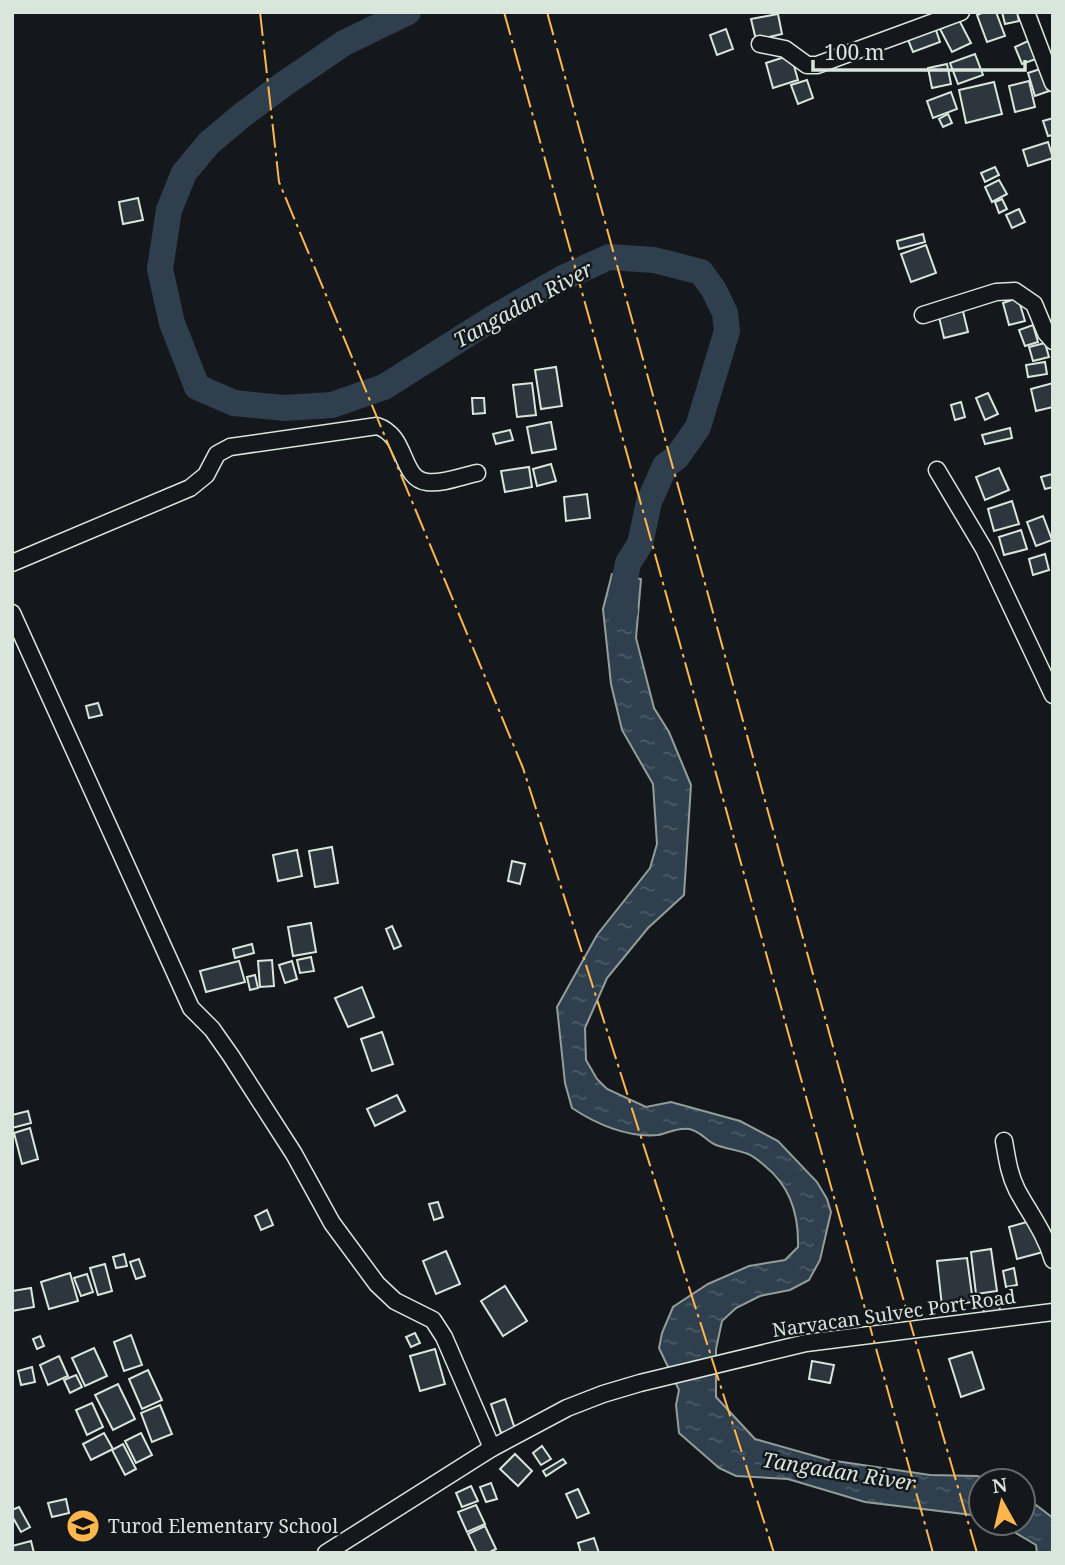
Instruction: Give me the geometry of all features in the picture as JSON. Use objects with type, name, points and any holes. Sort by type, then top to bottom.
[{"type":"street","points":[[760,44],[785,50],[807,65],[817,65],[961,12]]},
{"type":"street","points":[[1026,12],[1053,83]]},
{"type":"street","points":[[923,315],[996,292],[1015,291],[1034,304],[1048,337],[1053,341]]},
{"type":"street","points":[[12,563],[190,488],[206,475],[217,454],[230,447],[377,426],[393,434],[409,469],[418,479],[426,482],[439,481],[477,473]]},
{"type":"street","points":[[937,470],[984,549],[1053,695]]},
{"type":"street","points":[[12,613],[191,1008],[212,1029],[231,1056],[294,1154],[332,1223],[377,1284],[395,1301],[433,1320],[444,1336],[492,1448]]},
{"type":"street","points":[[1004,1141],[1008,1168],[1018,1191],[1047,1240],[1053,1260]]},
{"type":"street","name":"Narvacan Sulvec Port Road","points":[[326,1553],[492,1448],[567,1408],[603,1394],[806,1343],[1053,1312]]},
{"type":"water","points":[[612,574],[641,579],[636,638],[654,708],[669,732],[691,785],[684,895],[648,928],[607,978],[585,1028],[586,1060],[597,1079],[607,1089],[646,1107],[671,1102],[740,1121],[778,1141],[817,1182],[831,1212],[820,1260],[809,1280],[790,1290],[760,1296],[736,1308],[722,1321],[716,1349],[716,1397],[755,1439],[829,1460],[930,1475],[967,1476],[967,1514],[865,1502],[788,1479],[736,1476],[719,1468],[679,1433],[676,1405],[679,1390],[659,1348],[673,1307],[708,1284],[749,1266],[785,1260],[798,1247],[797,1224],[787,1192],[774,1174],[752,1156],[716,1145],[689,1129],[677,1129],[658,1135],[635,1134],[602,1124],[572,1108],[565,1083],[557,1007],[597,935],[650,868],[657,844],[653,784],[622,730],[611,684],[603,609]]},
{"type":"water","points":[[1037,1506],[1053,1518],[1053,1553],[1037,1553],[1036,1545],[1023,1537],[1037,1537]]},
{"type":"building","points":[[996,12],[1005,36],[987,42],[977,15]]},
{"type":"building","points":[[1002,12],[1017,12],[1019,21],[1005,24]]},
{"type":"building","points":[[778,14],[782,34],[756,40],[751,19]]},
{"type":"building","points":[[959,20],[971,43],[952,52],[940,29]]},
{"type":"building","points":[[934,24],[940,42],[913,52],[906,35]]},
{"type":"building","points":[[726,29],[733,49],[717,55],[710,35]]},
{"type":"building","points":[[1028,41],[1036,59],[1022,64],[1015,47]]},
{"type":"building","points":[[975,54],[983,75],[958,84],[950,63]]},
{"type":"building","points":[[791,55],[798,80],[773,88],[766,63]]},
{"type":"building","points":[[947,64],[951,84],[932,88],[928,68]]},
{"type":"building","points":[[1043,68],[1049,91],[1035,96],[1028,73]]},
{"type":"building","points":[[807,80],[813,98],[798,104],[791,85]]},
{"type":"building","points":[[1029,81],[1035,107],[1015,112],[1009,86]]},
{"type":"building","points":[[994,82],[1002,114],[966,123],[959,90]]},
{"type":"building","points":[[951,92],[957,109],[933,118],[927,101]]},
{"type":"building","points":[[948,114],[952,123],[943,127],[939,119]]},
{"type":"building","points":[[1053,118],[1053,135],[1048,136],[1043,121]]},
{"type":"building","points":[[1048,142],[1053,158],[1028,166],[1023,150]]},
{"type":"building","points":[[995,167],[999,175],[985,182],[981,173]]},
{"type":"building","points":[[999,180],[1007,194],[992,202],[985,187]]},
{"type":"building","points":[[138,198],[143,220],[123,224],[119,202]]},
{"type":"building","points":[[1002,199],[1007,209],[999,213],[995,202]]},
{"type":"building","points":[[1019,209],[1025,222],[1012,228],[1006,215]]},
{"type":"building","points":[[923,234],[925,242],[899,249],[897,241]]},
{"type":"building","points":[[926,245],[936,273],[911,282],[901,254]]},
{"type":"building","points":[[1018,298],[1025,321],[1009,325],[1003,303]]},
{"type":"building","points":[[962,307],[968,332],[944,338],[938,313]]},
{"type":"building","points":[[1033,325],[1038,342],[1025,346],[1019,330]]},
{"type":"building","points":[[1045,343],[1049,357],[1033,361],[1029,347]]},
{"type":"building","points":[[1045,362],[1047,374],[1028,377],[1026,365]]},
{"type":"building","points":[[556,367],[562,406],[541,409],[535,370]]},
{"type":"building","points":[[532,383],[536,415],[517,417],[513,385]]},
{"type":"building","points":[[1053,383],[1053,407],[1036,411],[1031,389]]},
{"type":"building","points":[[988,393],[998,414],[985,420],[976,398]]},
{"type":"building","points":[[472,398],[484,398],[485,413],[473,414]]},
{"type":"building","points":[[961,402],[965,417],[955,420],[951,405]]},
{"type":"building","points":[[551,422],[556,449],[532,453],[527,427]]},
{"type":"building","points":[[1010,428],[1012,438],[985,444],[982,435]]},
{"type":"building","points":[[510,430],[513,440],[496,444],[493,434]]},
{"type":"building","points":[[551,464],[556,481],[537,486],[533,469]]},
{"type":"building","points":[[529,467],[532,487],[505,492],[501,471]]},
{"type":"building","points":[[999,468],[1009,490],[985,500],[976,477]]},
{"type":"building","points":[[1052,474],[1053,487],[1045,489],[1041,477]]},
{"type":"building","points":[[587,494],[590,518],[566,521],[564,497]]},
{"type":"building","points":[[1012,501],[1019,524],[994,531],[988,509]]},
{"type":"building","points":[[1043,516],[1052,540],[1036,546],[1027,522]]},
{"type":"building","points":[[1021,530],[1027,549],[1004,555],[999,537]]},
{"type":"building","points":[[1045,554],[1049,570],[1033,575],[1029,559]]},
{"type":"building","points":[[98,703],[102,715],[89,718],[86,706]]},
{"type":"building","points":[[332,847],[338,883],[315,887],[309,851]]},
{"type":"building","points":[[297,850],[302,876],[278,881],[273,855]]},
{"type":"building","points":[[512,861],[525,864],[520,884],[508,881]]},
{"type":"building","points":[[311,923],[316,952],[293,956],[288,927]]},
{"type":"building","points":[[392,926],[401,946],[394,949],[386,929]]},
{"type":"building","points":[[252,944],[254,953],[235,958],[233,949]]},
{"type":"building","points":[[311,957],[314,971],[300,973],[297,960]]},
{"type":"building","points":[[272,960],[274,986],[260,987],[258,961]]},
{"type":"building","points":[[239,961],[245,982],[206,992],[200,971]]},
{"type":"building","points":[[292,961],[297,979],[285,983],[279,965]]},
{"type":"building","points":[[255,975],[258,988],[250,990],[247,977]]},
{"type":"building","points":[[362,987],[374,1017],[348,1027],[335,998]]},
{"type":"building","points":[[382,1032],[393,1064],[372,1071],[361,1039]]},
{"type":"building","points":[[397,1095],[405,1111],[375,1126],[367,1109]]},
{"type":"building","points":[[28,1111],[31,1123],[12,1128],[12,1115]]},
{"type":"building","points":[[30,1128],[38,1159],[22,1164],[14,1133]]},
{"type":"building","points":[[438,1202],[443,1217],[434,1220],[429,1204]]},
{"type":"building","points":[[267,1210],[273,1225],[261,1230],[255,1216]]},
{"type":"building","points":[[1034,1220],[1043,1252],[1017,1259],[1009,1227]]},
{"type":"building","points":[[991,1249],[997,1291],[976,1294],[971,1252]]},
{"type":"building","points":[[446,1251],[460,1284],[436,1294],[423,1261]]},
{"type":"building","points":[[124,1254],[127,1266],[116,1268],[113,1257]]},
{"type":"building","points":[[967,1258],[973,1302],[942,1306],[937,1261]]},
{"type":"building","points":[[139,1259],[145,1276],[136,1279],[130,1262]]},
{"type":"building","points":[[105,1264],[112,1291],[98,1295],[90,1268]]},
{"type":"building","points":[[1014,1268],[1017,1285],[1006,1287],[1003,1271]]},
{"type":"building","points":[[70,1273],[78,1301],[49,1309],[41,1282]]},
{"type":"building","points":[[87,1274],[93,1292],[81,1296],[74,1278]]},
{"type":"building","points":[[505,1286],[527,1321],[503,1336],[481,1301]]},
{"type":"building","points":[[31,1288],[34,1307],[12,1311],[12,1291]]},
{"type":"building","points":[[998,1297],[1000,1311],[984,1313],[982,1299]]},
{"type":"building","points":[[415,1333],[420,1343],[411,1347],[406,1337]]},
{"type":"building","points":[[131,1335],[142,1365],[124,1371],[114,1342]]},
{"type":"building","points":[[40,1336],[44,1346],[37,1349],[33,1339]]},
{"type":"building","points":[[94,1348],[107,1376],[85,1386],[72,1358]]},
{"type":"building","points":[[435,1349],[445,1384],[420,1391],[410,1356]]},
{"type":"building","points":[[972,1352],[984,1389],[961,1397],[949,1359]]},
{"type":"building","points":[[59,1356],[68,1376],[48,1385],[40,1365]]},
{"type":"building","points":[[812,1361],[834,1365],[830,1383],[809,1379]]},
{"type":"building","points":[[32,1367],[35,1382],[21,1385],[18,1371]]},
{"type":"building","points":[[148,1370],[162,1400],[142,1409],[129,1379]]},
{"type":"building","points":[[76,1375],[82,1387],[70,1393],[64,1380]]},
{"type":"building","points":[[118,1384],[135,1419],[113,1430],[95,1395]]},
{"type":"building","points":[[505,1399],[515,1429],[501,1433],[491,1404]]},
{"type":"building","points":[[92,1403],[103,1427],[87,1435],[76,1410]]},
{"type":"building","points":[[160,1405],[172,1434],[152,1442],[141,1413]]},
{"type":"building","points":[[104,1433],[113,1449],[91,1460],[83,1444]]},
{"type":"building","points":[[141,1433],[152,1455],[136,1463],[125,1441]]},
{"type":"building","points":[[123,1444],[136,1469],[125,1475],[112,1450]]},
{"type":"building","points":[[542,1446],[551,1459],[541,1465],[533,1453]]},
{"type":"building","points":[[515,1454],[532,1471],[518,1486],[500,1469]]},
{"type":"building","points":[[563,1459],[566,1463],[546,1476],[543,1471]]},
{"type":"building","points":[[491,1483],[497,1499],[486,1502],[480,1487]]},
{"type":"building","points":[[471,1486],[478,1501],[462,1507],[456,1493]]},
{"type":"building","points":[[578,1489],[589,1513],[577,1518],[566,1494]]},
{"type":"building","points":[[66,1499],[69,1513],[52,1517],[48,1503]]},
{"type":"building","points":[[476,1505],[485,1524],[467,1532],[458,1512]]},
{"type":"building","points":[[19,1507],[30,1527],[21,1532],[12,1516],[12,1510]]},
{"type":"building","points":[[485,1526],[496,1549],[488,1553],[477,1553],[468,1534]]},
{"type":"building","points":[[594,1538],[599,1553],[581,1553],[578,1543]]},
{"type":"building","points":[[31,1541],[34,1553],[12,1553],[12,1546]]},
{"type":"waterway","name":"Tangadan River","points":[[408,12],[344,43],[284,84],[209,143],[184,173],[169,210],[160,269],[172,323],[197,387],[234,403],[284,408],[332,405],[384,387],[498,315],[563,278],[609,257],[654,260],[701,272],[714,290],[725,313],[727,331],[698,427],[677,457],[665,466],[649,502],[640,544],[628,563],[622,595],[625,612]]},
{"type":"power","points":[[260,12],[279,182],[523,768],[774,1553]]},
{"type":"power","points":[[504,12],[933,1553]]},
{"type":"power","points":[[547,12],[892,1260],[977,1553]]},
{"type":"place","name":"Turod Elementary School","points":[[83,1526]]}]
